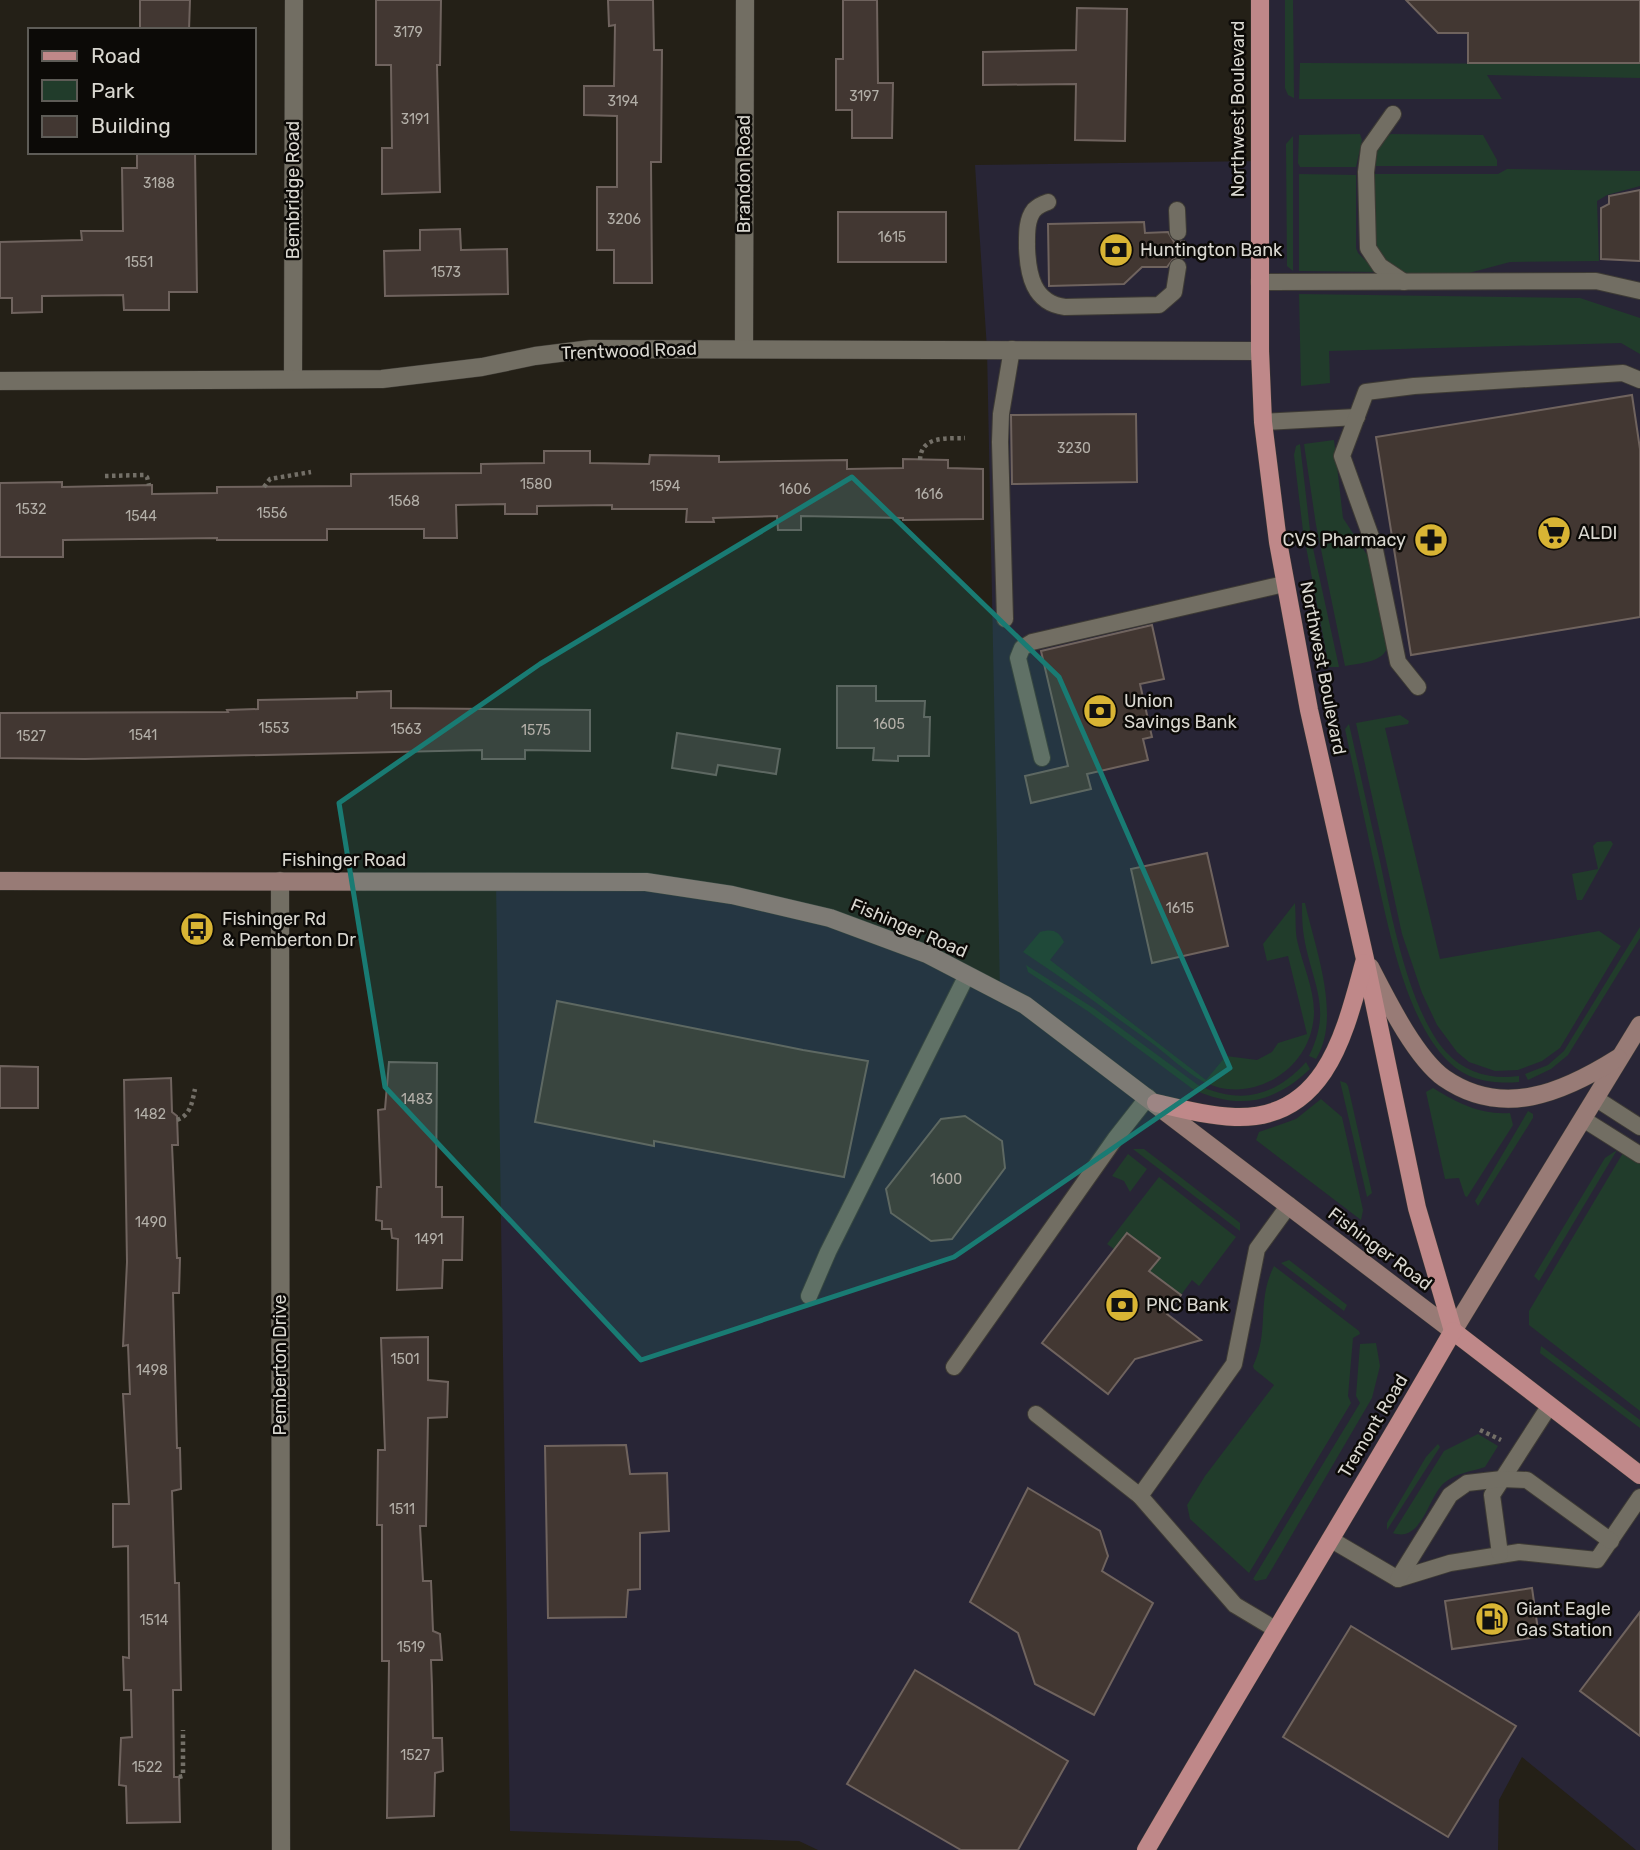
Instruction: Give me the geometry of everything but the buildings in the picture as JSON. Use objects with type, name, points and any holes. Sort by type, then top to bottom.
[{"type":"main road","name":"Northwest Boulevard","points":[[1259,0],[1259,282],[1263,422],[1284,584],[1417,1208],[1453,1331]]},
{"type":"main road","name":"Fishinger Road","points":[[0,881],[646,882],[732,895],[830,918],[927,954],[1025,1006],[1152,1100],[1640,1475]]},
{"type":"main road","points":[[1365,959],[1398,1020],[1420,1052],[1442,1077],[1469,1091],[1498,1098],[1538,1096],[1584,1079],[1621,1056]]},
{"type":"main road","points":[[1152,1100],[1205,1114],[1237,1117],[1265,1114],[1289,1105],[1307,1092],[1322,1075],[1337,1048],[1365,959]]},
{"type":"main road","name":"Tremont Road","points":[[1146,1850],[1453,1331],[1640,1025]]},
{"type":"street","name":"Bembridge Road","points":[[293,379],[294,0]]},
{"type":"street","name":"Brandon Road","points":[[744,348],[745,0]]},
{"type":"street","name":"Trentwood Road","points":[[0,381],[383,379],[482,367],[534,356],[591,349],[1260,351]]},
{"type":"street","name":"Pemberton Drive","points":[[280,881],[281,1850]]},
{"type":"lane","points":[[1393,114],[1369,148],[1366,172],[1368,248],[1380,266],[1404,282]]},
{"type":"lane","points":[[1048,202],[1040,204],[1031,216],[1027,240],[1028,270],[1037,290],[1052,304],[1065,307],[1159,305],[1174,292],[1178,267]]},
{"type":"lane","points":[[1177,210],[1178,232]]},
{"type":"lane","points":[[1259,282],[1597,281],[1640,291]]},
{"type":"lane","points":[[1005,619],[1000,442],[1001,414],[1012,349]]},
{"type":"lane","points":[[1418,687],[1398,662],[1374,545],[1342,456],[1366,392],[1414,386],[1623,373],[1640,380]]},
{"type":"lane","points":[[1263,422],[1357,416]]},
{"type":"lane","points":[[1042,758],[1018,658],[1022,648],[1031,642],[1284,584]]},
{"type":"lane","points":[[809,1296],[834,1240],[967,975]]},
{"type":"lane","points":[[1595,1098],[1640,1127]]},
{"type":"lane","points":[[954,1367],[1115,1139],[1152,1100]]},
{"type":"lane","points":[[1583,1119],[1640,1155]]},
{"type":"lane","points":[[1140,1496],[1234,1364],[1257,1249],[1289,1205]]},
{"type":"lane","points":[[1500,1554],[1492,1494],[1550,1405]]},
{"type":"lane","points":[[1036,1414],[1140,1496],[1235,1605],[1275,1629]]},
{"type":"lane","points":[[1398,1579],[1450,1495],[1467,1483],[1502,1479],[1527,1480],[1611,1541]]},
{"type":"lane","points":[[1330,1539],[1398,1579],[1450,1563],[1519,1552],[1597,1560],[1640,1497]]},
{"type":"path","points":[[920,460],[922,448],[929,442],[965,438]]},
{"type":"path","points":[[264,487],[270,479],[311,472]]},
{"type":"path","points":[[105,476],[144,475],[148,478],[149,485]]},
{"type":"path","points":[[177,1120],[190,1109],[195,1089]]},
{"type":"path","points":[[179,1777],[183,1776],[183,1730]]},
{"type":"highlighted area","points":[[852,477],[1059,677],[1230,1068],[954,1257],[641,1360],[385,1087],[339,803],[540,664]]},
{"type":"shaded area","points":[[1260,0],[1640,0],[1640,1850],[1636,1850],[1522,1757],[1499,1800],[1498,1850],[818,1850],[799,1841],[510,1831],[496,881],[646,882],[830,918],[1000,992],[987,349],[975,165],[1259,161]]},
{"type":"green space","points":[[1285,0],[1293,0],[1294,98],[1288,95],[1285,88]]},
{"type":"green space","points":[[1300,63],[1640,64],[1640,78],[1487,75],[1502,99],[1299,99]]},
{"type":"green space","points":[[1360,134],[1362,140],[1356,167],[1300,167],[1299,135]]},
{"type":"green space","points":[[1391,134],[1483,135],[1497,160],[1497,166],[1372,166],[1377,147]]},
{"type":"green space","points":[[1293,136],[1293,271],[1287,266],[1286,144]]},
{"type":"green space","points":[[1507,169],[1640,171],[1640,186],[1607,195],[1597,201],[1599,261],[1510,262],[1465,274],[1405,274],[1389,268],[1375,247],[1374,174],[1498,174]]},
{"type":"green space","points":[[1299,174],[1356,175],[1356,248],[1377,272],[1299,271]]},
{"type":"green space","points":[[1299,294],[1580,298],[1640,318],[1640,354],[1621,343],[1329,351],[1330,383],[1301,386]]},
{"type":"green space","points":[[1334,440],[1343,518],[1375,567],[1388,646],[1376,659],[1345,666],[1316,525],[1304,444]]},
{"type":"green space","points":[[1300,444],[1311,539],[1339,667],[1329,667],[1303,531],[1294,455],[1296,446]]},
{"type":"green space","points":[[1400,715],[1409,721],[1408,724],[1385,728],[1440,959],[1599,931],[1621,946],[1560,1048],[1542,1061],[1518,1070],[1495,1071],[1469,1062],[1457,1052],[1437,1025],[1422,993],[1402,934],[1356,723]]},
{"type":"green space","points":[[1349,724],[1397,938],[1422,1014],[1433,1035],[1453,1059],[1470,1070],[1489,1076],[1519,1076],[1519,1082],[1491,1082],[1464,1073],[1449,1062],[1420,1021],[1399,967],[1384,910],[1345,729]]},
{"type":"green space","points":[[1611,841],[1613,844],[1582,900],[1577,900],[1572,874],[1598,869],[1593,846],[1597,842]]},
{"type":"green space","points":[[1295,903],[1297,940],[1312,992],[1313,1023],[1308,1041],[1288,1069],[1273,1080],[1257,1086],[1222,1088],[1204,1082],[1023,952],[1040,932],[1057,933],[1064,942],[1050,960],[1206,1080],[1226,1056],[1257,1060],[1272,1052],[1278,1043],[1307,1034],[1288,956],[1267,961],[1263,944]]},
{"type":"green space","points":[[1302,903],[1305,903],[1320,961],[1327,1003],[1327,1023],[1316,1059],[1309,1056],[1316,1039],[1320,1010],[1304,937]]},
{"type":"green space","points":[[1640,927],[1640,938],[1568,1055],[1551,1069],[1528,1080],[1525,1074],[1548,1065],[1564,1051]]},
{"type":"green space","points":[[1026,965],[1095,1009],[1198,1085],[1214,1091],[1243,1096],[1256,1094],[1282,1083],[1306,1062],[1310,1069],[1283,1089],[1256,1100],[1226,1100],[1194,1090],[1089,1012],[1028,972]]},
{"type":"green space","points":[[1340,1081],[1348,1086],[1372,1193],[1367,1197]]},
{"type":"green space","points":[[1433,1088],[1470,1107],[1489,1112],[1510,1113],[1513,1125],[1467,1197],[1459,1178],[1445,1179],[1426,1092]]},
{"type":"green space","points":[[1321,1099],[1342,1117],[1363,1210],[1361,1220],[1256,1140],[1259,1132],[1296,1119]]},
{"type":"green space","points":[[1528,1111],[1533,1114],[1533,1118],[1478,1206],[1475,1201]]},
{"type":"green space","points":[[1133,1149],[1144,1149],[1240,1223],[1240,1231]]},
{"type":"green space","points":[[1617,1150],[1539,1281],[1534,1276],[1605,1158]]},
{"type":"green space","points":[[1623,1153],[1640,1164],[1640,1411],[1529,1325],[1529,1311]]},
{"type":"green space","points":[[1128,1154],[1147,1169],[1130,1192],[1124,1181],[1112,1176]]},
{"type":"green space","points":[[1159,1177],[1236,1237],[1199,1286],[1192,1280],[1181,1295],[1149,1271],[1159,1258],[1127,1233],[1114,1249],[1107,1244]]},
{"type":"green space","points":[[1289,1260],[1347,1305],[1344,1311],[1281,1263]]},
{"type":"green space","points":[[1274,1266],[1360,1334],[1353,1338],[1348,1396],[1351,1403],[1249,1573],[1190,1519],[1187,1505],[1205,1476],[1274,1385],[1253,1366],[1261,1341],[1266,1291]]},
{"type":"green space","points":[[1376,1343],[1380,1366],[1372,1398],[1266,1579],[1256,1581],[1253,1579],[1360,1403],[1356,1396],[1360,1344]]},
{"type":"green space","points":[[1541,1346],[1640,1420],[1640,1428],[1540,1353]]},
{"type":"green space","points":[[1478,1434],[1498,1446],[1485,1467],[1458,1475],[1444,1483],[1418,1525],[1403,1534],[1393,1533],[1444,1451]]},
{"type":"green space","points":[[1438,1444],[1440,1447],[1387,1530],[1387,1523],[1426,1457]]},
{"type":"place","name":"Huntington Bank","points":[[1116,250]]},
{"type":"place","name":"ALDI","points":[[1554,533]]},
{"type":"place","name":"CVS Pharmacy","points":[[1431,540]]},
{"type":"place","name":"Union Savings Bank","points":[[1100,711]]},
{"type":"place","name":"Fishinger Rd & Pemberton Dr","points":[[197,929]]},
{"type":"place","name":"PNC Bank","points":[[1122,1305]]},
{"type":"place","name":"Giant Eagle Gas Station","points":[[1492,1619]]}]
